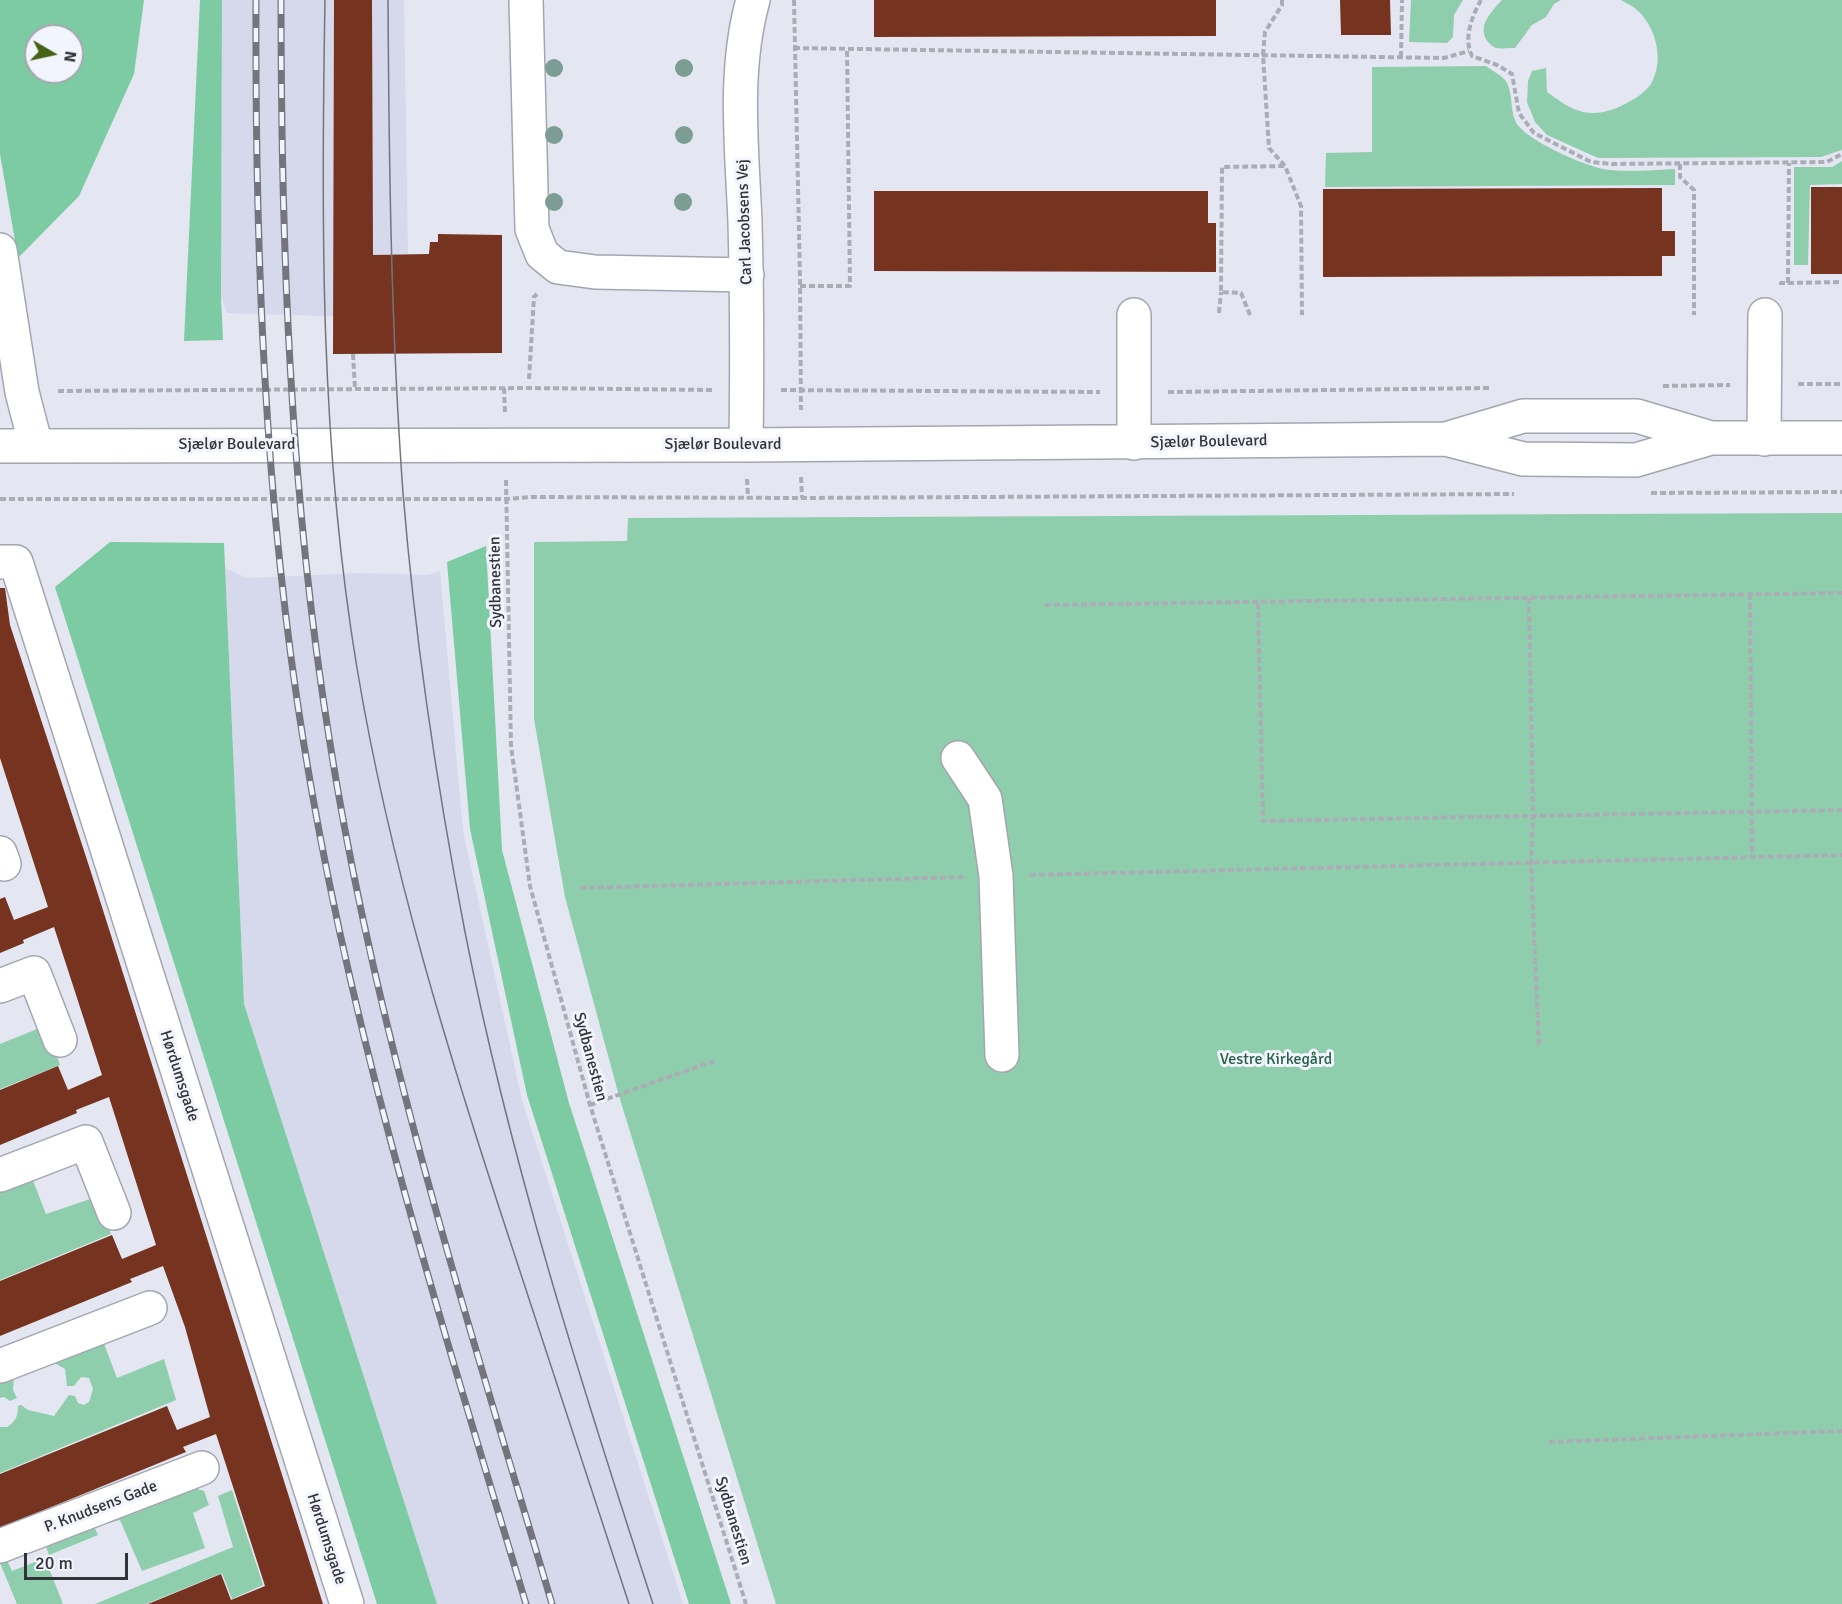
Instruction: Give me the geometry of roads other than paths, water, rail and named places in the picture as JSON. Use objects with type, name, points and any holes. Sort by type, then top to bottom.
[{"type":"street","points":[[526,0],[532,229],[542,254],[558,267],[595,272],[747,275]]},
{"type":"street","name":"Carl Jacobsens Vej","points":[[746,445],[747,275],[741,79],[753,0]]},
{"type":"street","points":[[0,250],[6,322],[36,446]]},
{"type":"street","points":[[1764,439],[1764,385],[1773,304]]},
{"type":"street","points":[[1134,315],[1134,443]]},
{"type":"street","name":"Sjælør Boulevard","points":[[1446,439],[1523,416],[1637,416],[1711,438],[1842,438]]},
{"type":"street","name":"Sjælør Boulevard","points":[[0,446],[800,445],[1446,439],[1523,459],[1636,460],[1711,438]]},
{"type":"street","name":"Hørdumsgade","points":[[8,562],[347,1604]]},
{"type":"street","points":[[958,758],[985,799],[996,876],[1002,1054]]},
{"type":"street","points":[[0,986],[34,973],[60,1040]]},
{"type":"street","points":[[0,1175],[86,1142],[114,1213]]},
{"type":"street","points":[[0,1366],[150,1308]]},
{"type":"street","name":"P. Knudsens Gade","points":[[0,1546],[202,1468]]},
{"type":"tram line","points":[[325,0],[323,168],[330,418],[345,585],[371,742],[404,889],[445,1034],[629,1604]]},
{"type":"tram line","points":[[388,0],[393,308],[403,493],[421,658],[445,823],[483,1018],[525,1187],[574,1355],[653,1604]]},
{"type":"railway","points":[[256,0],[257,187],[265,374],[279,560],[304,745],[324,854],[372,1071],[431,1285],[526,1604]]},
{"type":"railway","points":[[281,0],[283,185],[290,370],[305,554],[329,737],[348,848],[397,1066],[456,1282],[552,1604]]},
{"type":"park label","name":"Vestre Kirkegård","points":[[1276,1060]]}]
